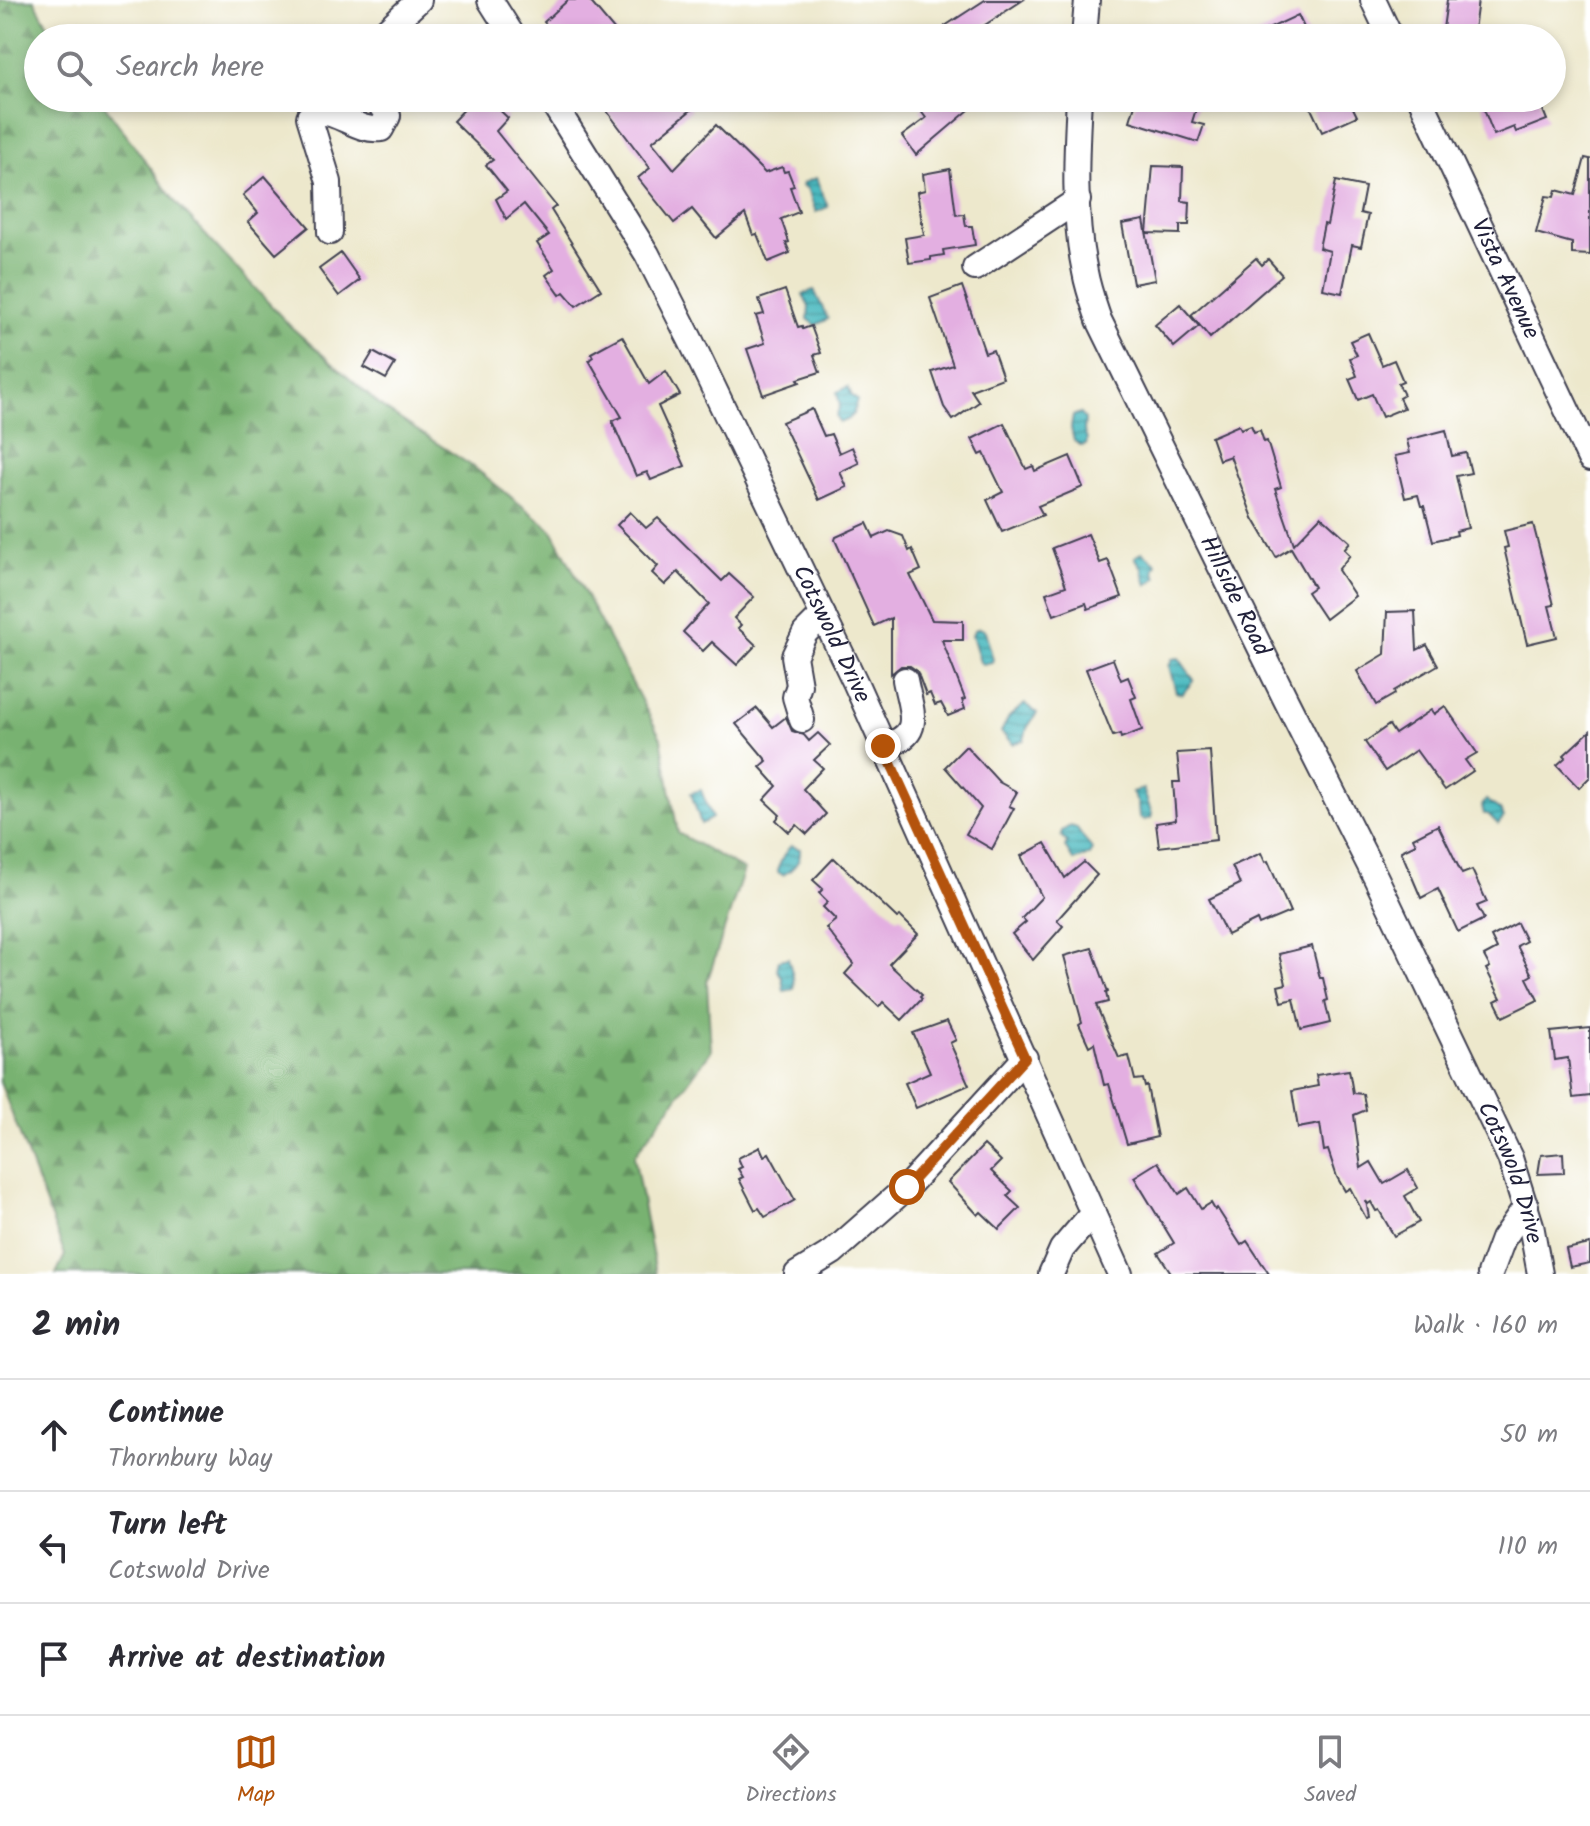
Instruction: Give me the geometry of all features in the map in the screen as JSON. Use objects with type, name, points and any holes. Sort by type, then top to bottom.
[{"type":"street","points":[[393,24],[419,0]]},
{"type":"street","points":[[490,0],[505,24]]},
{"type":"street","points":[[1085,24],[1087,0]]},
{"type":"street","points":[[1373,0],[1384,24]]},
{"type":"street","points":[[316,112],[309,117],[329,182],[330,232]]},
{"type":"street","points":[[329,112],[368,130],[381,129],[388,116],[385,112]]},
{"type":"street","name":"Cotswold Drive","points":[[559,112],[647,254],[823,615],[1120,1274]]},
{"type":"street","name":"Hillside Road","points":[[1078,112],[1078,200],[1085,273],[1099,320],[1471,1073]]},
{"type":"street","name":"Vista Avenue","points":[[1427,112],[1590,459]]},
{"type":"street","points":[[975,268],[1078,200]]},
{"type":"street","points":[[802,720],[795,697],[799,685],[794,656],[805,633],[823,615]]},
{"type":"street","points":[[883,746],[898,742],[909,732],[915,720],[905,680]]},
{"type":"street","points":[[797,1274],[833,1252],[907,1187],[1025,1058]]},
{"type":"street","name":"Cotswold Drive","points":[[1471,1073],[1510,1158],[1526,1206],[1540,1274]]},
{"type":"street","points":[[1490,1274],[1503,1239],[1526,1206]]},
{"type":"street","points":[[1051,1274],[1062,1249],[1093,1213]]},
{"type":"green space","points":[[0,0],[34,0],[47,24],[24,24],[24,112],[109,112],[177,204],[290,326],[383,408],[475,468],[552,530],[661,738],[678,833],[744,870],[707,982],[711,1051],[634,1156],[656,1274],[56,1274],[65,1255],[0,1082]]},
{"type":"water","points":[[816,178],[828,207],[816,212],[807,188],[802,186]]},
{"type":"water","points":[[814,290],[828,319],[816,325],[808,319],[809,307],[803,294]]},
{"type":"water","points":[[848,387],[857,400],[853,414],[839,423],[836,416],[840,406],[837,392]]},
{"type":"water","points":[[1080,413],[1085,419],[1087,440],[1086,445],[1081,446],[1074,441],[1071,428],[1073,416]]},
{"type":"water","points":[[1142,552],[1157,564],[1154,570],[1157,578],[1147,585],[1135,557]]},
{"type":"water","points":[[980,628],[985,631],[993,659],[983,664],[972,635],[974,630]]},
{"type":"water","points":[[1179,658],[1194,680],[1182,694],[1176,692],[1169,666],[1172,659]]},
{"type":"water","points":[[1025,704],[1037,713],[1027,728],[1024,740],[1013,744],[1001,732],[1009,717]]},
{"type":"water","points":[[1143,789],[1152,814],[1151,818],[1144,820],[1139,817],[1138,804],[1132,792]]},
{"type":"water","points":[[701,790],[712,818],[701,824],[691,793]]},
{"type":"water","points":[[1486,800],[1504,817],[1498,824],[1484,814],[1482,806]]},
{"type":"water","points":[[1070,826],[1077,828],[1092,850],[1089,855],[1073,860],[1065,847],[1067,842],[1061,836],[1062,831]]},
{"type":"water","points":[[791,846],[800,849],[799,858],[793,868],[783,875],[778,868]]},
{"type":"water","points":[[788,958],[794,989],[784,991],[777,969],[779,960]]},
{"type":"building","points":[[568,0],[589,0],[609,24],[546,24],[544,22]]},
{"type":"building","points":[[985,0],[1023,0],[986,24],[948,24]]},
{"type":"building","points":[[1447,0],[1478,0],[1475,24],[1444,24]]},
{"type":"building","points":[[1298,15],[1302,24],[1279,24]]},
{"type":"building","points":[[462,112],[502,112],[508,118],[496,131],[556,206],[551,210],[601,290],[576,306],[564,292],[560,295],[546,275],[554,269],[537,243],[549,235],[524,204],[506,219],[496,199],[507,191],[486,165],[493,160],[453,121]]},
{"type":"building","points":[[608,112],[689,112],[652,142],[674,169],[716,125],[765,173],[782,167],[784,172],[788,171],[799,212],[781,219],[790,253],[768,262],[745,214],[716,238],[692,209],[674,223],[638,178],[650,168]]},
{"type":"building","points":[[922,112],[967,112],[916,155],[902,136],[926,118]]},
{"type":"building","points":[[1133,112],[1195,112],[1192,122],[1204,125],[1198,142],[1130,121]]},
{"type":"building","points":[[1313,112],[1355,112],[1357,116],[1322,132]]},
{"type":"building","points":[[1485,112],[1544,112],[1547,120],[1516,132],[1514,127],[1494,135]]},
{"type":"building","points":[[1585,158],[1590,159],[1590,255],[1572,254],[1572,243],[1536,233],[1546,196],[1554,197],[1556,190],[1575,195]]},
{"type":"building","points":[[1153,166],[1183,167],[1182,201],[1190,202],[1189,225],[1180,225],[1180,234],[1147,233]]},
{"type":"building","points":[[950,169],[956,215],[964,214],[966,226],[972,226],[975,245],[943,250],[944,255],[931,257],[931,260],[909,263],[905,238],[924,235],[917,192],[925,190],[923,174]]},
{"type":"building","points":[[265,176],[309,227],[276,254],[248,222],[258,213],[243,195]]},
{"type":"building","points":[[1336,181],[1365,187],[1360,213],[1368,215],[1361,247],[1352,245],[1342,293],[1323,289],[1330,251],[1319,248]]},
{"type":"building","points":[[1144,220],[1155,280],[1133,284],[1122,224]]},
{"type":"building","points":[[341,253],[360,280],[339,296],[319,269]]},
{"type":"building","points":[[1256,258],[1262,265],[1268,259],[1282,275],[1210,338],[1191,315]]},
{"type":"building","points":[[962,286],[985,353],[993,350],[1003,378],[971,390],[979,402],[953,420],[944,407],[932,372],[953,365],[930,298]]},
{"type":"building","points":[[785,290],[798,327],[811,326],[821,353],[814,355],[820,372],[763,395],[747,349],[765,343],[756,316],[764,314],[759,299]]},
{"type":"building","points":[[1180,304],[1199,326],[1174,347],[1155,325]]},
{"type":"building","points":[[1368,333],[1382,365],[1394,360],[1403,381],[1398,383],[1404,395],[1399,398],[1404,408],[1382,417],[1372,394],[1358,400],[1349,379],[1357,376],[1350,358],[1357,355],[1350,341]]},
{"type":"building","points":[[622,336],[649,384],[666,371],[680,395],[658,406],[685,466],[651,480],[647,472],[636,476],[612,421],[622,417],[589,360],[593,357],[591,353]]},
{"type":"building","points":[[373,352],[395,364],[386,379],[364,367]]},
{"type":"building","points":[[812,409],[824,436],[831,434],[839,453],[852,447],[859,463],[840,472],[847,487],[819,500],[782,422]]},
{"type":"building","points":[[1004,423],[1026,469],[1033,466],[1035,471],[1070,456],[1083,487],[1038,506],[1043,515],[1002,532],[987,500],[1003,492],[984,453],[980,455],[972,439]]},
{"type":"building","points":[[1239,425],[1241,429],[1251,425],[1254,432],[1260,430],[1264,442],[1267,441],[1281,487],[1275,489],[1294,544],[1321,516],[1350,542],[1344,549],[1350,555],[1338,570],[1355,596],[1325,619],[1307,592],[1314,587],[1291,548],[1276,557],[1253,518],[1230,456],[1219,460],[1211,437]]},
{"type":"building","points":[[1446,430],[1452,456],[1466,453],[1471,473],[1456,476],[1468,528],[1456,531],[1457,535],[1433,541],[1418,495],[1405,498],[1395,456],[1410,453],[1407,440]]},
{"type":"building","points":[[630,512],[646,528],[658,518],[722,581],[729,574],[754,597],[734,618],[741,625],[738,628],[756,645],[737,665],[712,642],[703,651],[683,632],[709,604],[678,572],[665,585],[652,573],[658,566],[617,525]]},
{"type":"building","points":[[867,523],[874,538],[889,531],[903,536],[909,551],[912,549],[921,570],[910,575],[932,620],[963,621],[963,640],[942,640],[965,699],[962,700],[965,709],[948,716],[941,703],[935,705],[930,693],[926,695],[917,671],[910,666],[901,666],[891,674],[891,618],[874,626],[835,540]]},
{"type":"building","points":[[1533,524],[1554,605],[1549,606],[1557,637],[1527,644],[1504,548],[1508,547],[1504,531]]},
{"type":"building","points":[[1088,534],[1100,563],[1108,560],[1122,597],[1088,609],[1086,603],[1054,615],[1046,593],[1066,586],[1052,548]]},
{"type":"building","points":[[1415,611],[1417,650],[1427,645],[1438,665],[1376,705],[1357,671],[1385,654],[1387,612]]},
{"type":"building","points":[[1113,659],[1121,680],[1128,677],[1136,697],[1131,699],[1142,730],[1121,738],[1120,734],[1113,736],[1086,669]]},
{"type":"building","points":[[1445,706],[1477,753],[1465,760],[1473,771],[1445,790],[1416,750],[1385,771],[1365,742],[1389,725],[1395,734],[1431,710],[1434,714]]},
{"type":"building","points":[[757,708],[773,727],[786,717],[792,731],[804,735],[809,741],[818,733],[830,745],[814,760],[823,768],[803,789],[826,814],[807,834],[797,825],[789,832],[776,820],[780,815],[764,800],[777,786],[760,767],[767,761],[736,724]]},
{"type":"building","points":[[1590,731],[1590,777],[1579,788],[1557,765]]},
{"type":"building","points":[[966,746],[999,782],[1017,792],[1009,806],[1014,808],[992,849],[966,834],[981,808],[945,767]]},
{"type":"building","points":[[1210,751],[1216,840],[1159,847],[1156,823],[1176,820],[1173,782],[1180,782],[1177,753]]},
{"type":"building","points":[[1438,825],[1462,874],[1472,870],[1487,902],[1477,906],[1484,919],[1458,932],[1438,889],[1421,898],[1401,851],[1416,844],[1413,838]]},
{"type":"building","points":[[1045,843],[1065,878],[1084,862],[1097,875],[1057,920],[1063,926],[1033,960],[1012,934],[1026,922],[1022,918],[1042,897],[1021,856]]},
{"type":"building","points":[[1261,853],[1265,862],[1268,861],[1290,912],[1259,925],[1257,920],[1227,935],[1209,899],[1240,884],[1232,866]]},
{"type":"building","points":[[834,858],[918,934],[889,964],[922,995],[922,999],[902,1020],[883,1002],[879,1007],[845,974],[854,964],[826,928],[836,920],[823,907],[828,902],[819,893],[823,889],[813,880]]},
{"type":"building","points":[[1517,923],[1526,941],[1517,946],[1532,975],[1527,978],[1538,1000],[1503,1017],[1495,1001],[1501,998],[1486,969],[1490,967],[1484,956],[1497,949],[1491,937]]},
{"type":"building","points":[[1312,946],[1320,978],[1323,978],[1330,1023],[1301,1030],[1294,999],[1282,1002],[1278,986],[1286,984],[1279,954]]},
{"type":"building","points":[[1092,948],[1108,992],[1108,1002],[1096,1005],[1119,1058],[1129,1056],[1135,1080],[1143,1079],[1147,1086],[1157,1137],[1127,1144],[1109,1084],[1104,1085],[1094,1043],[1089,1046],[1079,1024],[1082,1022],[1064,956]]},
{"type":"building","points":[[947,1021],[956,1040],[950,1043],[969,1085],[916,1108],[905,1083],[930,1072],[913,1033]]},
{"type":"building","points":[[1590,1028],[1590,1096],[1573,1098],[1568,1058],[1555,1060],[1551,1032]]},
{"type":"building","points":[[1349,1070],[1353,1093],[1363,1094],[1366,1110],[1354,1115],[1361,1168],[1371,1162],[1384,1184],[1408,1170],[1418,1188],[1405,1196],[1419,1222],[1394,1236],[1371,1202],[1368,1204],[1366,1201],[1369,1217],[1366,1218],[1350,1188],[1345,1191],[1328,1150],[1324,1151],[1320,1124],[1298,1128],[1292,1091],[1318,1086],[1316,1075]]},
{"type":"building","points":[[984,1145],[1001,1161],[991,1171],[1012,1191],[1007,1196],[1020,1208],[999,1229],[981,1212],[978,1215],[948,1182]]},
{"type":"building","points":[[760,1147],[764,1156],[769,1153],[795,1200],[765,1217],[759,1208],[755,1210],[739,1179],[743,1177],[738,1169],[742,1167],[738,1158]]},
{"type":"building","points":[[1563,1153],[1564,1173],[1538,1174],[1541,1155]]},
{"type":"building","points":[[1158,1162],[1179,1194],[1188,1188],[1201,1209],[1211,1203],[1215,1210],[1217,1208],[1241,1245],[1247,1241],[1269,1274],[1172,1274],[1158,1253],[1174,1243],[1134,1177]]},
{"type":"building","points":[[1590,1244],[1590,1263],[1570,1267],[1566,1249]]},
{"type":"route","points":[[883,746],[1025,1058],[907,1187]]}]
